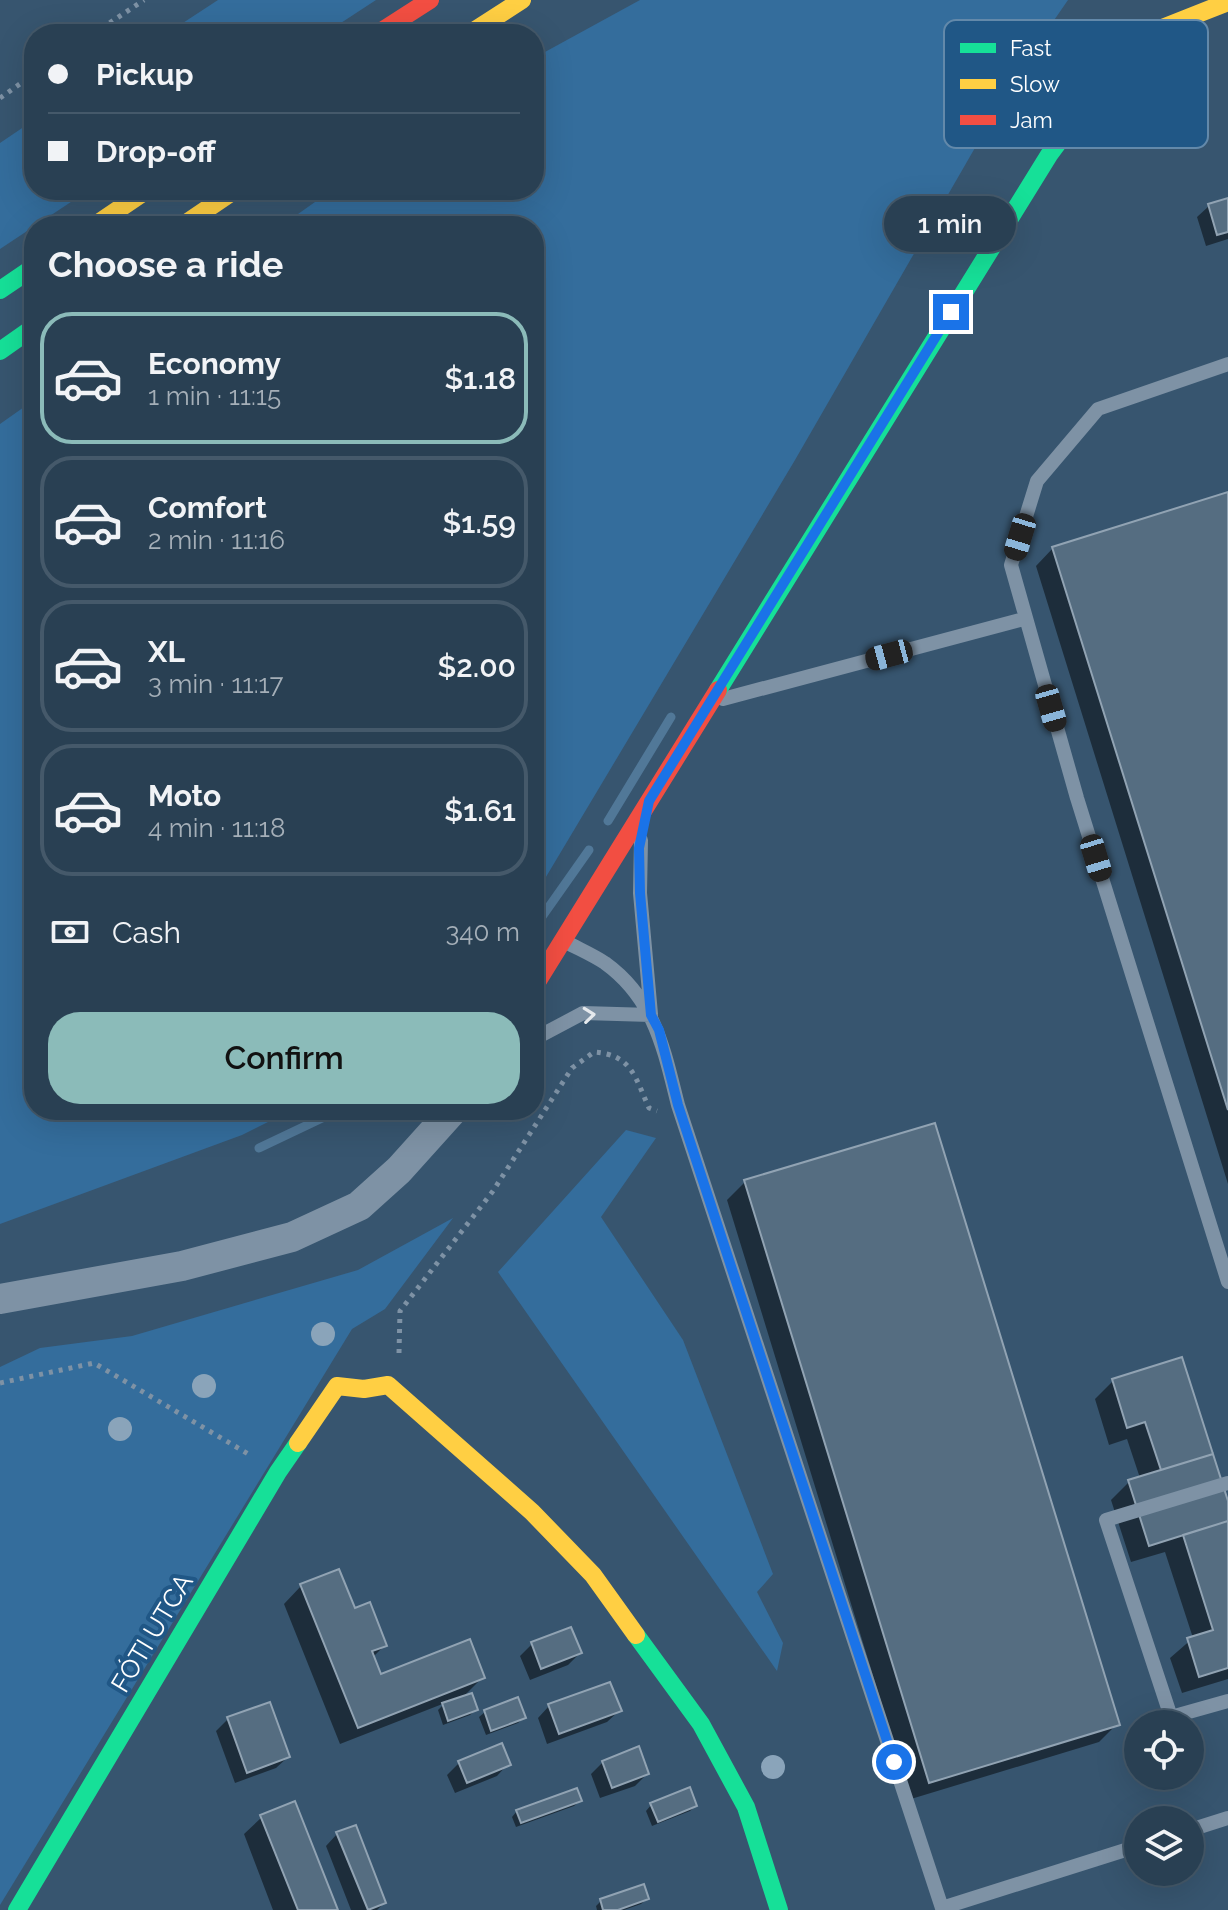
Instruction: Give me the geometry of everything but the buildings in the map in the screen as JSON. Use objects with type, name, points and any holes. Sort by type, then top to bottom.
[{"type":"main road","points":[[393,24],[430,0]]},
{"type":"main road","points":[[485,24],[522,0]]},
{"type":"main road","points":[[1182,20],[1228,2]]},
{"type":"main road","points":[[544,971],[1054,148]]},
{"type":"main road","points":[[109,216],[132,200]]},
{"type":"main road","points":[[197,216],[220,200]]},
{"type":"main road","points":[[0,290],[24,274]]},
{"type":"main road","points":[[0,351],[24,334]]},
{"type":"main road","name":"FÓTI UTCA","points":[[17,1910],[278,1472],[337,1386],[364,1389],[388,1385],[532,1512],[593,1575],[701,1724],[746,1807],[779,1910]]},
{"type":"street","points":[[0,1299],[182,1266],[292,1237],[359,1206],[399,1170],[445,1120]]},
{"type":"lane","points":[[1228,364],[1098,409],[1037,481],[1011,565],[1077,798],[1228,1282]]},
{"type":"lane","points":[[708,703],[1024,619]]},
{"type":"lane","points":[[649,801],[639,848],[651,1015]]},
{"type":"lane","points":[[563,940],[605,963],[627,982],[659,1030],[678,1105],[942,1908],[1124,1850]]},
{"type":"lane","points":[[544,1032],[583,1013],[651,1015]]},
{"type":"lane","points":[[1228,1483],[1106,1520],[1171,1717],[1228,1701]]},
{"type":"lane","points":[[1204,1826],[1228,1818]]},
{"type":"path","points":[[108,24],[144,0]]},
{"type":"path","points":[[0,98],[24,81]]},
{"type":"path","points":[[544,1112],[572,1068],[594,1052],[613,1053],[632,1068],[649,1108],[659,1112],[678,1105]]},
{"type":"path","points":[[399,1363],[400,1311],[493,1191],[539,1120]]},
{"type":"path","points":[[0,1383],[94,1363],[252,1456]]},
{"type":"shaded area","points":[[218,0],[376,0],[339,24],[181,24]]},
{"type":"shaded area","points":[[640,0],[1068,0],[1054,20],[944,20],[944,148],[975,148],[795,460],[544,880],[544,216],[295,216],[318,200],[544,200],[544,53]]},
{"type":"shaded area","points":[[24,127],[24,200],[74,200],[50,216],[24,216],[24,233],[0,249],[0,143]]},
{"type":"shaded area","points":[[24,407],[24,1120],[272,1120],[242,1135],[0,1224],[0,424]]},
{"type":"shaded area","points":[[626,1130],[656,1138],[601,1217],[683,1340],[773,1574],[757,1592],[783,1643],[777,1671],[498,1272]]},
{"type":"shaded area","points":[[453,1218],[385,1309],[352,1329],[0,1905],[0,1367],[40,1348],[132,1336],[358,1270]]},
{"type":"waterway","points":[[608,821],[671,717]]},
{"type":"waterway","points":[[544,914],[589,850]]},
{"type":"waterway","points":[[259,1148],[318,1120]]},
{"type":"traffic: fast","points":[[718,690],[1054,148]]},
{"type":"traffic: fast","points":[[0,290],[24,274]]},
{"type":"traffic: fast","points":[[0,351],[24,334]]},
{"type":"traffic: fast","points":[[17,1910],[298,1443]]},
{"type":"traffic: fast","points":[[636,1635],[701,1724],[746,1807],[779,1910]]},
{"type":"traffic: slow","points":[[485,24],[522,0]]},
{"type":"traffic: slow","points":[[1182,20],[1228,2]]},
{"type":"traffic: slow","points":[[109,216],[132,200]]},
{"type":"traffic: slow","points":[[197,216],[220,200]]},
{"type":"traffic: slow","points":[[298,1443],[337,1386],[364,1389],[388,1385],[532,1512],[593,1575],[636,1635]]},
{"type":"traffic: jam","points":[[393,24],[430,0]]},
{"type":"traffic: jam","points":[[544,971],[718,690]]},
{"type":"route","points":[[894,1762],[678,1105],[659,1030],[651,1015],[639,848],[649,801],[951,312]]}]
